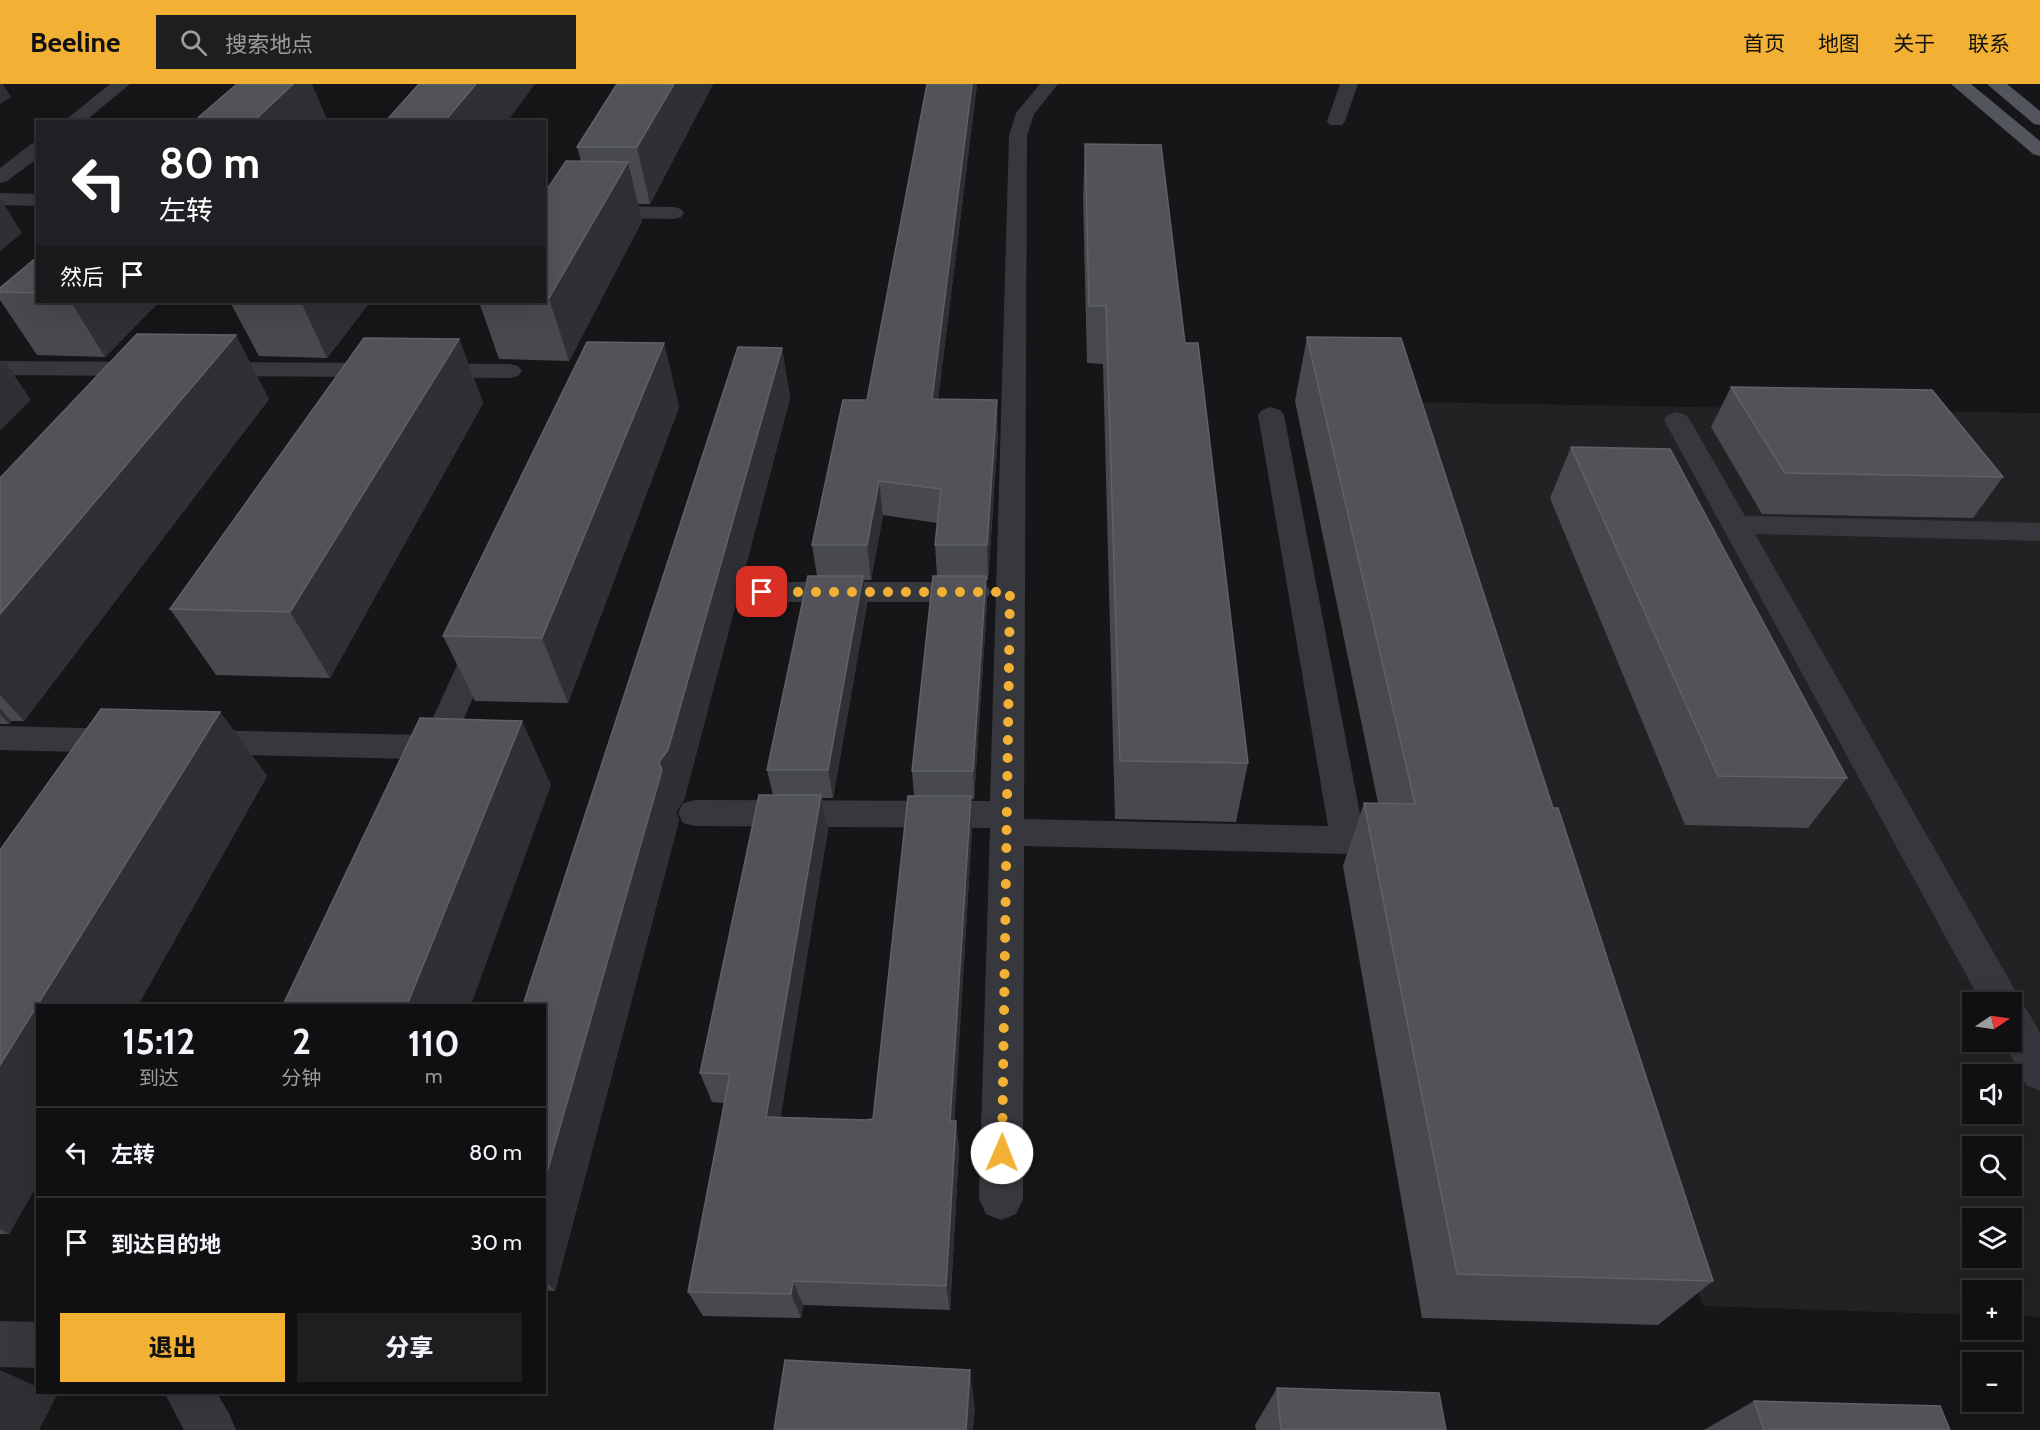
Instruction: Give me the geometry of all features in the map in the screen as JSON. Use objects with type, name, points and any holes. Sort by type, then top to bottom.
[{"type":"main road","points":[[1960,84],[2040,150]]},
{"type":"main road","points":[[1996,84],[2040,120]]},
{"type":"street","points":[[75,120],[121,84]]},
{"type":"street","points":[[1001,1199],[1018,136],[1025,113],[1049,84]]},
{"type":"street","points":[[1336,121],[1348,84]]},
{"type":"street","points":[[0,177],[36,150]]},
{"type":"street","points":[[0,199],[36,200]]},
{"type":"street","points":[[546,211],[674,213]]},
{"type":"street","points":[[0,368],[510,371]]},
{"type":"street","points":[[695,813],[1007,823],[1348,840],[1271,415]]},
{"type":"street","points":[[1677,420],[1995,992]]},
{"type":"street","points":[[1736,525],[2040,532]]},
{"type":"street","points":[[762,592],[1010,592]]},
{"type":"street","points":[[415,790],[498,608]]},
{"type":"street","points":[[0,738],[435,747]]},
{"type":"street","points":[[2022,1039],[2040,1072]]},
{"type":"street","points":[[0,1344],[36,1346]]},
{"type":"street","points":[[189,1394],[212,1430]]},
{"type":"shaded area","points":[[1414,402],[2040,413],[2040,1317],[2022,1316],[2022,1280],[1962,1280],[1962,1315],[1703,1306]]},
{"type":"building","points":[[237,84],[293,84],[255,120],[195,120]]},
{"type":"building","points":[[419,84],[476,84],[446,120],[387,120]]},
{"type":"building","points":[[617,84],[674,84],[637,147],[577,147]]},
{"type":"building","points":[[927,84],[972,84],[932,399],[997,400],[987,545],[935,545],[941,489],[879,481],[867,545],[812,545],[843,400],[867,400]]},
{"type":"building","points":[[1085,144],[1161,145],[1185,343],[1198,343],[1248,763],[1120,761],[1106,306],[1089,306]]},
{"type":"building","points":[[566,161],[628,162],[549,298],[546,298],[546,191]]},
{"type":"building","points":[[36,258],[36,293],[0,292],[0,288]]},
{"type":"building","points":[[137,334],[236,335],[0,614],[0,478]]},
{"type":"building","points":[[1307,337],[1401,338],[1553,808],[1558,808],[1713,1281],[1457,1274],[1364,803],[1415,804]]},
{"type":"building","points":[[364,338],[459,339],[290,612],[170,609]]},
{"type":"building","points":[[587,342],[664,343],[542,638],[443,636]]},
{"type":"building","points":[[738,347],[782,348],[668,750],[659,762],[662,770],[546,1176],[546,1004],[523,1004]]},
{"type":"building","points":[[1731,387],[1932,390],[2003,477],[1785,473]]},
{"type":"building","points":[[1571,447],[1670,449],[1847,778],[1718,776]]},
{"type":"building","points":[[808,576],[863,576],[828,770],[767,770]]},
{"type":"building","points":[[933,576],[986,576],[973,771],[912,771]]},
{"type":"building","points":[[101,709],[220,712],[0,1065],[0,850]]},
{"type":"building","points":[[420,718],[522,721],[407,1004],[283,1004]]},
{"type":"building","points":[[759,795],[821,795],[766,1117],[866,1120],[873,1119],[908,796],[971,796],[950,1121],[956,1121],[946,1286],[793,1281],[791,1294],[688,1292],[730,1074],[700,1073]]},
{"type":"building","points":[[785,1360],[970,1370],[966,1430],[774,1430]]},
{"type":"building","points":[[1277,1388],[1439,1393],[1446,1430],[1281,1430]]},
{"type":"building","points":[[1754,1401],[1940,1406],[1950,1430],[1764,1430]]},
{"type":"route","points":[[762,592],[1010,592],[1002,1153]]}]
